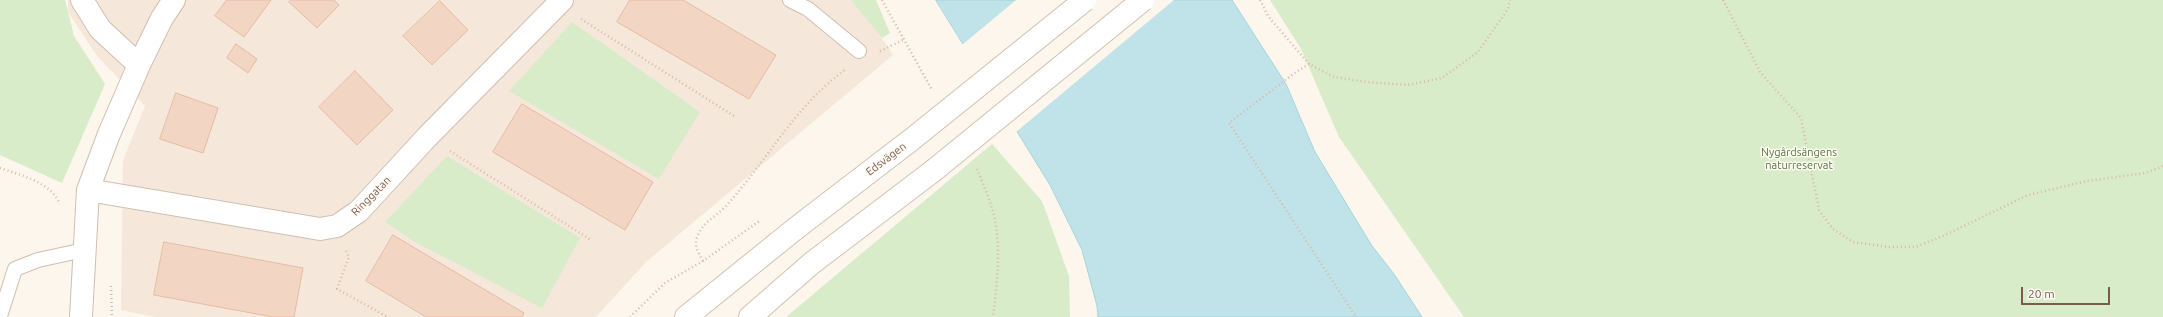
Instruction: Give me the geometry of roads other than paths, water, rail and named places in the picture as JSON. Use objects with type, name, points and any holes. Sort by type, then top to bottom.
[{"type":"main road","points":[[82,0],[100,29],[139,66]]},
{"type":"main road","points":[[80,317],[88,190],[109,134],[139,66],[174,0]]},
{"type":"main road","name":"Edsvägen","points":[[686,317],[795,228],[911,140],[1085,0]]},
{"type":"main road","points":[[750,317],[812,263],[933,171],[1143,0]]},
{"type":"main road","name":"Ringgatan","points":[[88,190],[320,229],[337,226],[359,211],[427,137],[561,2]]},
{"type":"lane","points":[[790,0],[808,10],[860,51]]},
{"type":"lane","points":[[0,316],[15,269],[38,260],[84,250]]},
{"type":"water","points":[[936,0],[1232,0],[1286,84],[1315,152],[1372,246],[1394,274],[1422,317],[1098,317],[1097,306],[1082,250],[1050,185]]},
{"type":"park label","name":"Nygårdsängens naturreservat","points":[[1799,158]]}]
